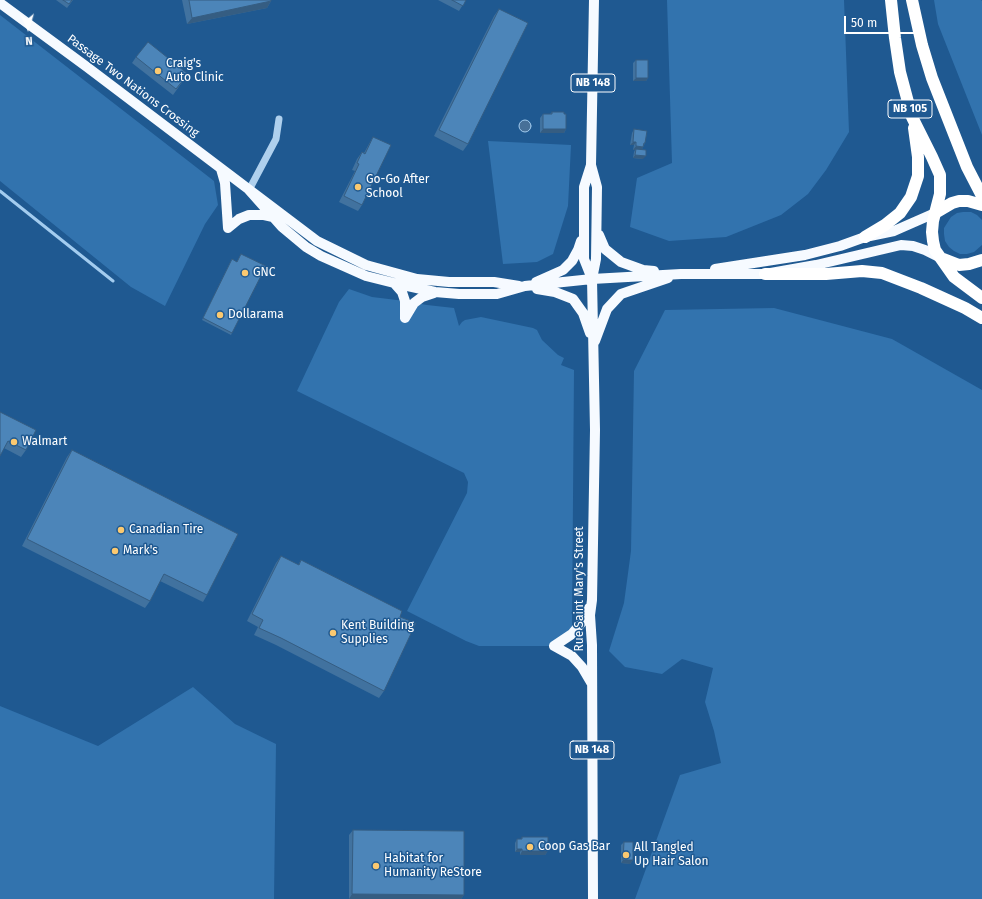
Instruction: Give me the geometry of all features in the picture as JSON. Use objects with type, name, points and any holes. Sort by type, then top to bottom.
[{"type":"highway","name":"NB 105","points":[[891,0],[900,72],[912,117],[940,175],[940,194],[935,213]]},
{"type":"highway","name":"NB 105","points":[[912,0],[922,45],[932,78],[967,167],[982,196]]},
{"type":"highway","points":[[865,237],[884,225],[900,212],[911,197],[918,176],[918,157],[912,117]]},
{"type":"highway","points":[[982,205],[968,201],[952,203],[935,213],[932,232],[932,241],[936,250],[954,277],[982,298]]},
{"type":"highway","points":[[941,258],[959,265],[982,260]]},
{"type":"highway","points":[[765,274],[826,274],[862,271],[882,273],[921,288],[965,308],[982,318]]},
{"type":"main road","name":"Rue Saint Mary's Street","points":[[593,899],[592,685],[590,615],[592,600],[594,430],[592,279],[596,259],[597,230],[597,187],[591,165],[594,0]]},
{"type":"main road","name":"Passage Two Nations Crossing","points":[[0,4],[87,67],[317,241],[366,265],[417,278],[449,282],[494,282],[525,286]]},
{"type":"main road","name":"Rue Saint Mary's Street","points":[[591,165],[584,187],[584,259],[592,279]]},
{"type":"main road","points":[[221,169],[225,183],[228,228],[239,219],[249,215],[260,214],[273,217]]},
{"type":"main road","name":"Passage Two Nations Crossing","points":[[249,190],[282,228],[306,247],[321,256],[366,276],[394,284],[435,292],[459,294],[497,294],[525,286],[592,279],[682,274],[765,274],[843,259],[902,245],[913,246],[941,258]]},
{"type":"main road","name":"Passage Two Nations Crossing","points":[[682,274],[805,254],[840,246],[865,237],[894,231],[935,213]]},
{"type":"main road","points":[[525,286],[563,270],[572,261],[578,250],[584,230]]},
{"type":"main road","points":[[597,230],[605,249],[621,262],[643,270],[682,274]]},
{"type":"main road","points":[[593,344],[608,309],[621,294],[682,274]]},
{"type":"main road","points":[[394,284],[402,292],[405,301],[405,318],[414,303],[422,296],[435,292]]},
{"type":"main road","points":[[525,286],[555,292],[573,300],[584,313],[593,344]]},
{"type":"main road","points":[[592,600],[582,622],[572,634],[554,646],[572,656],[582,667],[592,685]]},
{"type":"street","points":[[249,190],[276,139],[279,119]]},
{"type":"shaded area","points":[[667,0],[844,0],[849,132],[826,170],[808,194],[781,215],[726,237],[669,241],[630,227],[637,178],[672,163]]},
{"type":"shaded area","points":[[934,0],[982,1],[982,135],[938,24]]},
{"type":"shaded area","points":[[0,15],[214,181],[218,205],[205,224],[165,306],[131,287],[0,181]]},
{"type":"shaded area","points":[[523,120],[527,120],[531,126],[527,132],[523,132],[519,128],[519,124]]},
{"type":"shaded area","points":[[488,141],[571,145],[568,206],[553,254],[537,262],[503,264]]},
{"type":"shaded area","points":[[971,212],[982,220],[982,245],[974,252],[967,254],[960,254],[949,247],[945,241],[944,234],[944,228],[951,217],[957,213]]},
{"type":"shaded area","points":[[349,289],[372,297],[454,308],[459,326],[465,320],[481,317],[533,328],[537,330],[542,340],[558,355],[564,358],[561,365],[574,370],[572,627],[554,646],[479,646],[407,611],[467,493],[468,482],[464,473],[297,391],[339,302]]},
{"type":"shaded area","points":[[774,308],[892,339],[982,390],[982,899],[635,899],[680,775],[721,763],[714,731],[705,702],[713,668],[682,659],[662,674],[625,667],[609,651],[624,603],[631,551],[634,371],[665,310]]},
{"type":"shaded area","points":[[193,687],[235,724],[276,744],[274,899],[0,899],[0,706],[98,746]]},
{"type":"building","points":[[63,0],[72,0],[69,4]]},
{"type":"building","points":[[189,0],[271,0],[271,1],[192,18]]},
{"type":"building","points":[[452,0],[466,0],[463,6]]},
{"type":"building","points":[[499,9],[528,23],[468,144],[439,130]]},
{"type":"building","name":"Craig's Auto Clinic","points":[[148,42],[188,74],[176,89],[136,57]]},
{"type":"building","points":[[636,60],[648,60],[648,78],[636,78]]},
{"type":"building","points":[[552,112],[564,112],[564,114],[566,114],[566,129],[543,129],[543,114],[552,114]]},
{"type":"building","points":[[634,129],[647,131],[643,147],[636,146],[636,142],[633,142]]},
{"type":"building","name":"Go-Go After School","points":[[373,137],[391,145],[362,205],[344,196],[359,164],[357,163],[362,152],[365,154]]},
{"type":"building","points":[[636,149],[646,150],[646,156],[635,155]]},
{"type":"building","points":[[241,254],[266,266],[232,333],[203,318],[232,259],[237,262]]},
{"type":"building","name":"Walmart","points":[[0,412],[36,430],[26,450],[8,441],[0,456]]},
{"type":"building","name":"Canadian Tire","points":[[72,450],[238,534],[207,595],[164,574],[150,601],[27,539]]},
{"type":"building","name":"Kent Building Supplies","points":[[281,556],[299,565],[301,560],[402,611],[400,617],[416,623],[384,691],[259,628],[263,620],[252,614]]},
{"type":"building","points":[[353,830],[464,831],[464,895],[352,894]]},
{"type":"building","name":"Coop Gas Bar","points":[[522,837],[548,837],[548,851],[522,851],[522,849],[517,849],[517,839],[522,839]]},
{"type":"building","name":"All Tangled Up Hair Salon","points":[[624,842],[633,842],[633,860],[623,860]]},
{"type":"waterway","points":[[0,191],[113,281]]},
{"type":"place","name":"Craig's Auto Clinic","points":[[158,71]]},
{"type":"place","name":"Go-Go After School","points":[[358,187]]},
{"type":"place","name":"GNC","points":[[245,273]]},
{"type":"place","name":"Dollarama","points":[[220,315]]},
{"type":"place","name":"Walmart","points":[[14,442]]},
{"type":"place","name":"Canadian Tire","points":[[121,530]]},
{"type":"place","name":"Mark's","points":[[115,551]]},
{"type":"place","name":"Kent Building Supplies","points":[[333,633]]},
{"type":"place","name":"Coop Gas Bar","points":[[530,847]]},
{"type":"place","name":"All Tangled Up Hair Salon","points":[[626,855]]},
{"type":"place","name":"Habitat for Humanity ReStore","points":[[376,866]]}]
